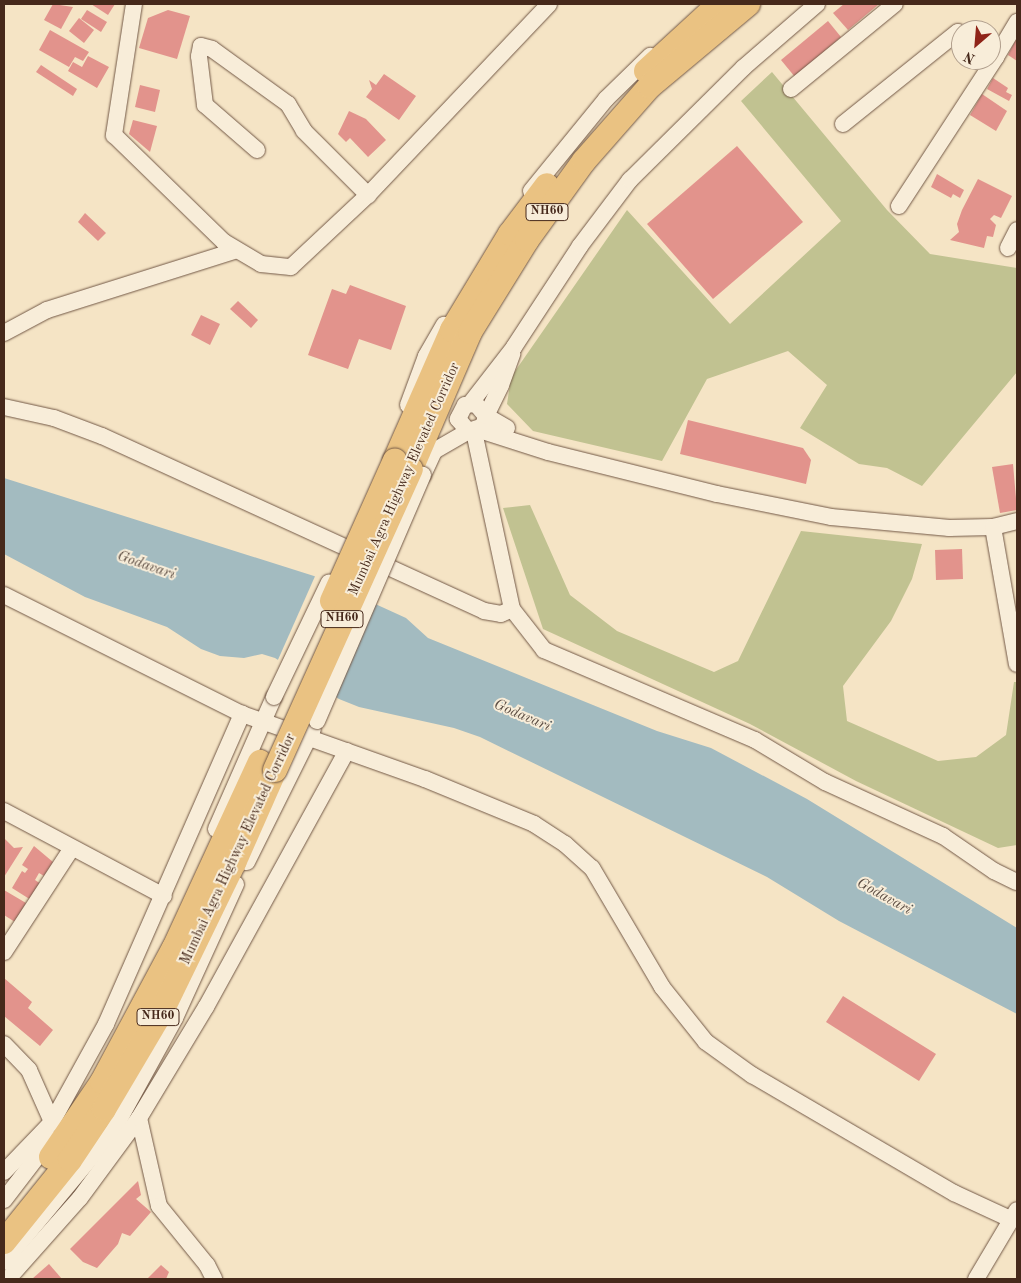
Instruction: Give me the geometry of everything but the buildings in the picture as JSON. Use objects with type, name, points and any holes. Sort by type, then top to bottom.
[{"type":"highway","name":"Mumbai Agra Highway Elevated Corridor","points":[[4,1221],[33,1184],[102,1082],[174,948],[260,762],[452,330],[510,234],[566,158],[615,102],[719,4]]},
{"type":"highway","name":"Mumbai Agra Highway Elevated Corridor","points":[[4,1242],[104,1109],[188,961],[412,469],[470,332],[527,240],[584,161],[650,86],[748,4]]},
{"type":"street","points":[[134,4],[114,135],[224,242],[261,264],[291,267],[368,195],[550,4]]},
{"type":"street","points":[[4,1200],[97,1075],[138,998],[265,721],[274,697],[390,454],[426,356],[493,245],[549,166],[606,99],[702,4]]},
{"type":"street","points":[[817,4],[743,68],[630,180],[580,246],[514,347],[470,404],[461,409],[458,419],[524,445],[717,494],[831,517],[949,528],[993,527],[1017,521]]},
{"type":"street","points":[[791,88],[894,4]]},
{"type":"street","points":[[1001,46],[1017,22]]},
{"type":"street","points":[[843,124],[951,38]]},
{"type":"street","points":[[257,150],[205,104],[199,56],[201,46],[212,49],[288,104],[304,131],[368,195]]},
{"type":"street","points":[[898,206],[985,70]]},
{"type":"street","points":[[1008,248],[1017,230]]},
{"type":"street","points":[[4,333],[47,310],[160,277],[237,250]]},
{"type":"street","points":[[514,347],[502,385],[500,406],[507,428],[524,445]]},
{"type":"street","points":[[4,1262],[113,1131],[175,1018],[248,859],[309,738],[434,451],[476,427],[502,385]]},
{"type":"street","points":[[470,404],[480,407],[476,427],[512,609],[544,650],[755,740],[826,782],[943,836],[994,871],[1017,882]]},
{"type":"street","points":[[4,407],[54,418],[102,436],[484,611],[501,614],[512,609]]},
{"type":"street","points":[[476,427],[507,428]]},
{"type":"street","points":[[993,527],[1017,664]]},
{"type":"street","points":[[4,595],[242,714],[347,751],[534,824],[565,844],[592,868],[662,987],[706,1042],[752,1075],[954,1193],[1013,1214],[976,1279]]},
{"type":"street","points":[[4,1172],[52,1122],[106,1024],[164,896],[242,714]]},
{"type":"street","points":[[8,1279],[80,1198],[139,1118],[206,1007],[347,751]]},
{"type":"street","points":[[4,811],[164,896]]},
{"type":"street","points":[[4,952],[72,848]]},
{"type":"street","points":[[4,1044],[29,1070],[52,1122]]},
{"type":"street","points":[[139,1118],[159,1206],[207,1265],[214,1279]]},
{"type":"green space","points":[[772,72],[887,210],[930,254],[1017,268],[1017,372],[922,486],[887,468],[859,464],[800,428],[827,385],[788,351],[707,379],[662,461],[533,431],[507,404],[511,377],[627,210],[730,324],[841,221],[741,101]]},
{"type":"green space","points":[[530,505],[570,595],[617,631],[714,672],[738,661],[801,531],[922,544],[912,579],[891,621],[843,686],[847,721],[938,761],[976,757],[1006,735],[1014,682],[1017,682],[1017,845],[998,848],[856,781],[750,724],[543,629],[503,508]]},
{"type":"water","name":"Godavari","points":[[4,478],[314,576],[406,618],[428,638],[657,731],[711,748],[807,799],[1017,928],[1017,1014],[839,921],[767,877],[480,737],[454,728],[359,707],[339,699],[275,658],[262,654],[244,658],[220,656],[201,649],[167,627],[85,597],[4,554]]},
{"type":"pier","points":[[316,574],[364,596],[322,690],[277,662]]}]
